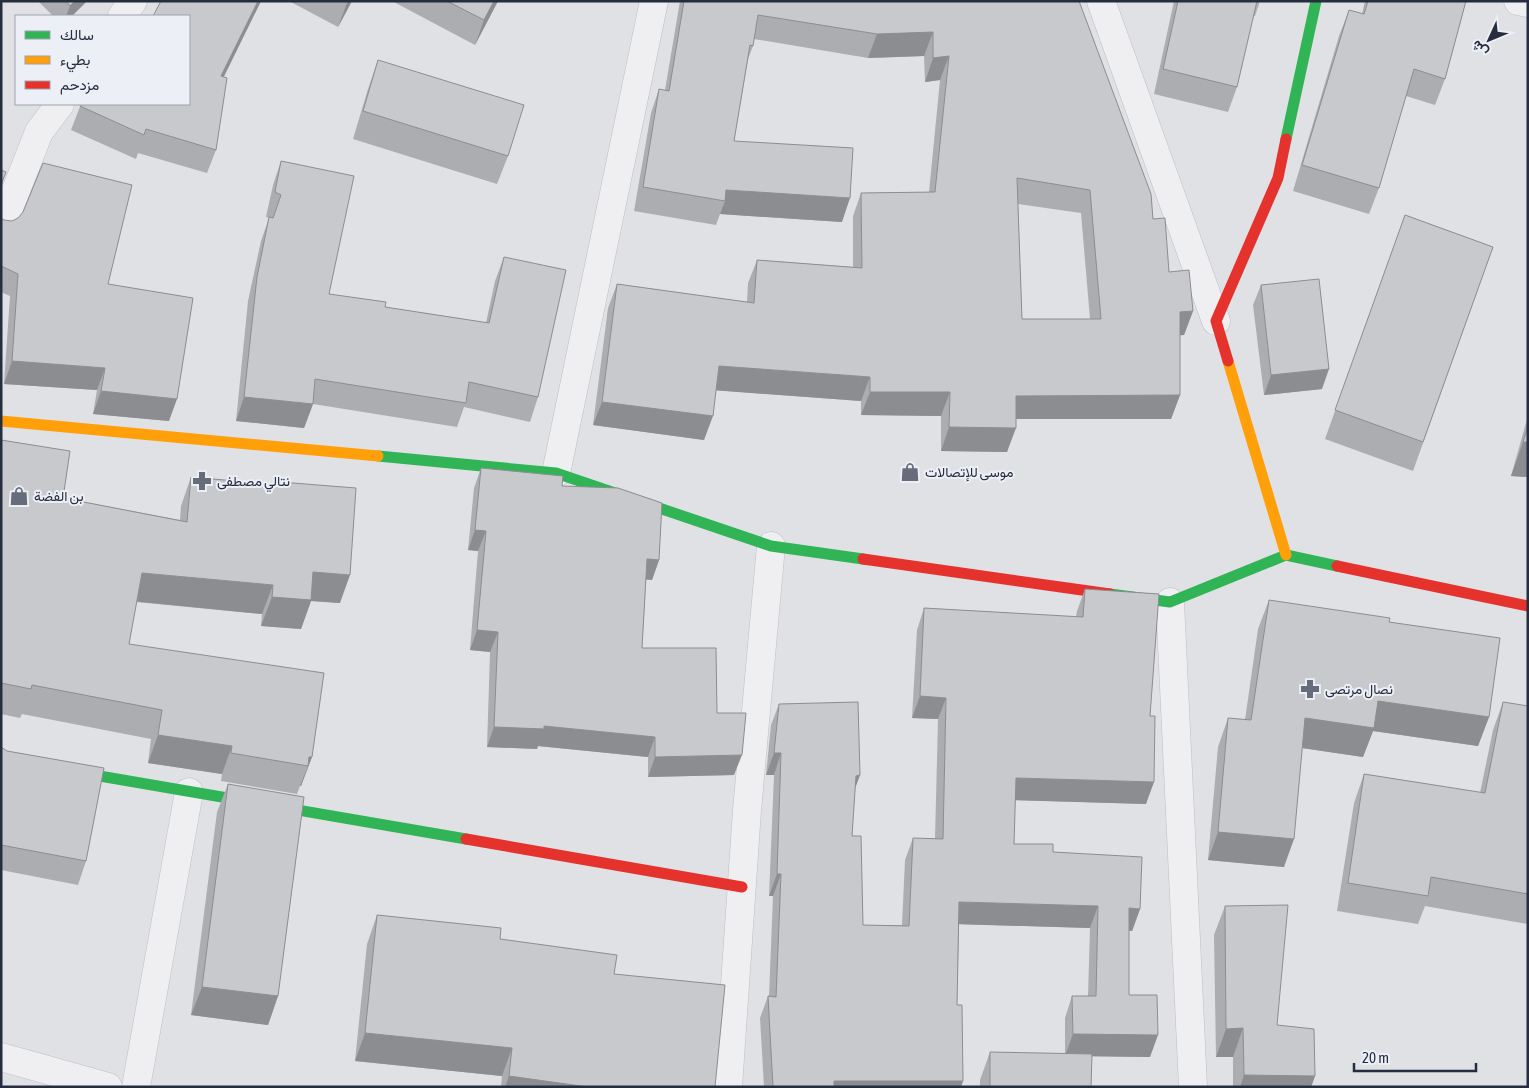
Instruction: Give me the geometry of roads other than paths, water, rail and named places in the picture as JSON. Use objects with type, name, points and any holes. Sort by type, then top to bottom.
[{"type":"street","points":[[123,15],[133,1]]},
{"type":"street","points":[[556,473],[654,1]]},
{"type":"street","points":[[1101,1],[1216,321],[1286,556]]},
{"type":"street","points":[[1216,321],[1278,178],[1316,1]]},
{"type":"street","points":[[1518,1],[1528,3]]},
{"type":"street","points":[[1,228],[40,132],[59,105]]},
{"type":"street","points":[[1,420],[556,473],[771,546],[1170,602],[1286,556],[1528,606]]},
{"type":"street","points":[[728,1087],[742,887],[771,546]]},
{"type":"street","points":[[1170,602],[1193,1087]]},
{"type":"street","points":[[1,759],[742,887]]},
{"type":"street","points":[[136,1087],[189,792]]},
{"type":"street","points":[[1,1057],[108,1087]]},
{"type":"place","name":"موسى للإتصالات","points":[[910,472]]},
{"type":"place","name":"نتالي مصطفى","points":[[202,481]]},
{"type":"place","name":"بن الفضة","points":[[19,496]]},
{"type":"place","name":"نصال مرتصى","points":[[1310,689]]}]
